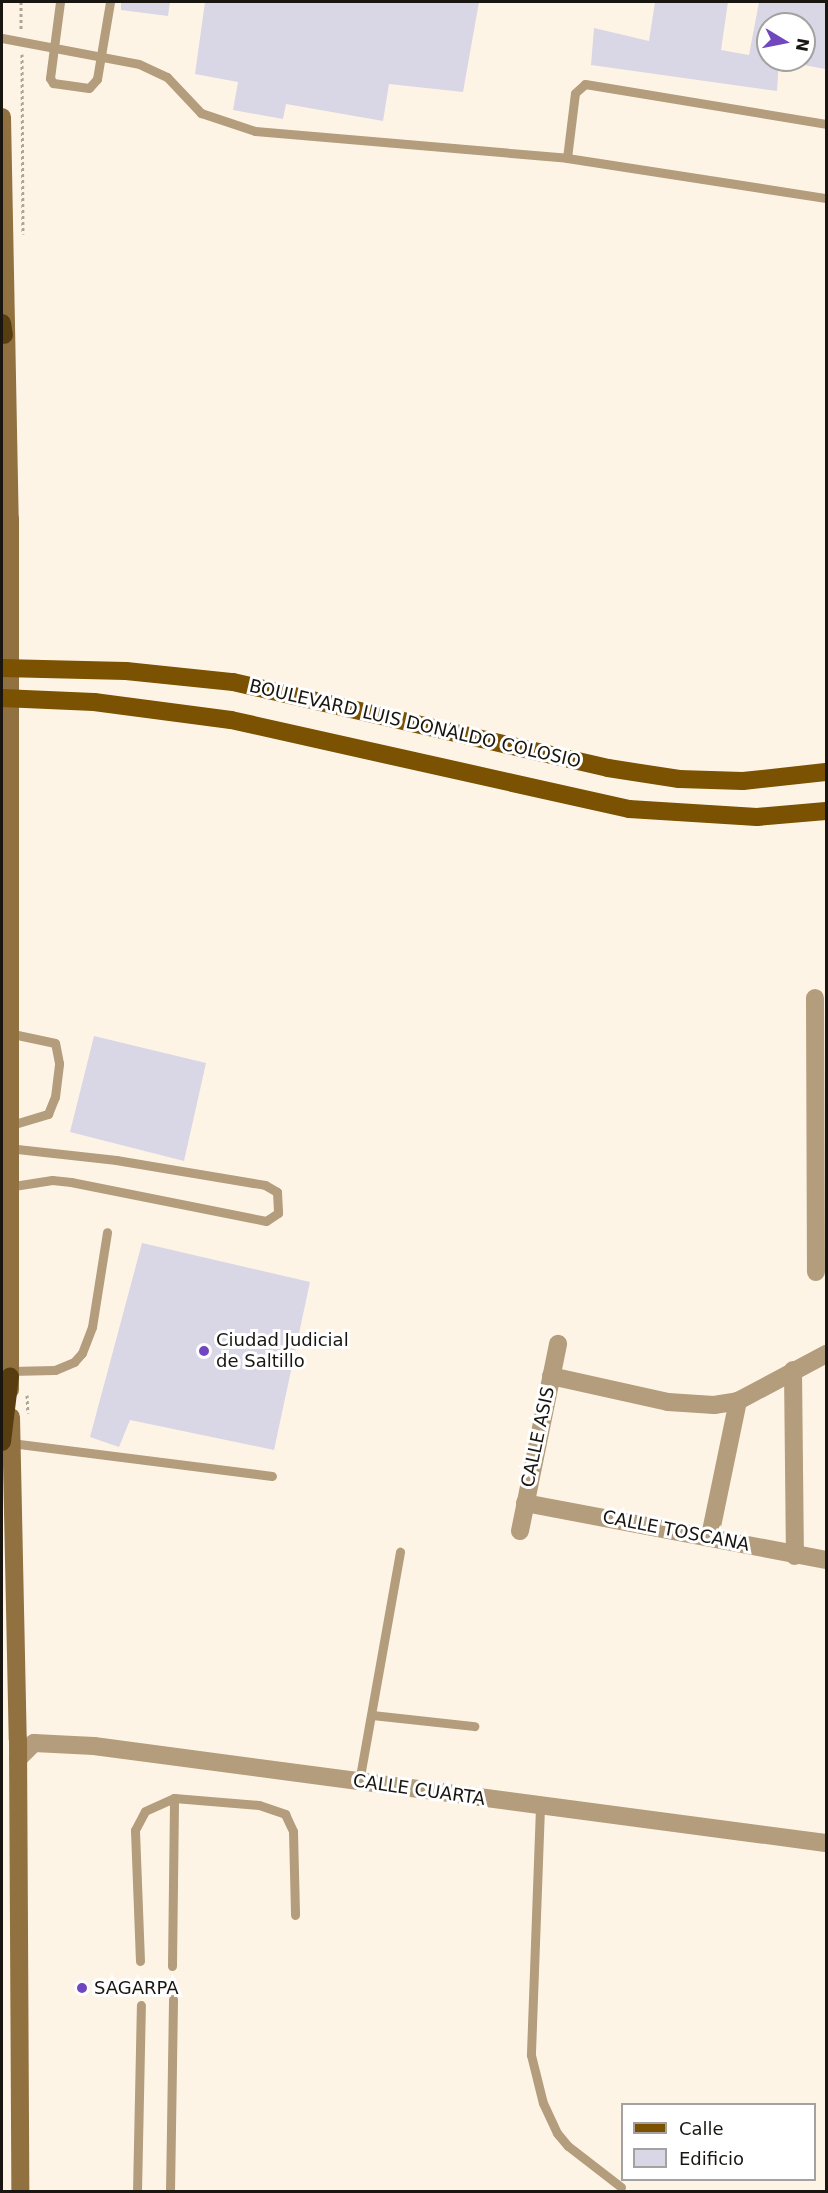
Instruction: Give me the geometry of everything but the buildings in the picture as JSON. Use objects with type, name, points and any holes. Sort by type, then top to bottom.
[{"type":"highway","points":[[6,1442],[10,1374]]},
{"type":"main road","points":[[2,117],[3,329],[10,519],[5,668],[10,1374]]},
{"type":"main road","points":[[2,543],[10,519]]},
{"type":"main road","name":"BOULEVARD LUIS DONALDO COLOSIO","points":[[5,668],[126,671],[233,682],[608,768],[679,779],[743,781],[826,771]]},
{"type":"main road","name":"BOULEVARD LUIS DONALDO COLOSIO","points":[[6,698],[94,702],[231,720],[629,809],[758,817],[826,811]]},
{"type":"main road","points":[[2,1070],[8,1120]]},
{"type":"main road","points":[[6,1442],[18,1758],[20,2192]]},
{"type":"street","points":[[815,998],[821,1071],[821,1224],[816,1272]]},
{"type":"street","name":"CALLE ASIS","points":[[520,1531],[558,1344]]},
{"type":"street","points":[[551,1376],[668,1402],[714,1405],[738,1401],[826,1354]]},
{"type":"street","points":[[793,1370],[795,1556]]},
{"type":"street","points":[[710,1536],[738,1401]]},
{"type":"street","name":"CALLE TOSCANA","points":[[525,1503],[710,1536],[795,1556],[826,1560]]},
{"type":"street","name":"CALLE CUARTA","points":[[18,1758],[34,1743],[55,1742],[826,1843]]},
{"type":"lane","points":[[60,2],[49,74],[53,83],[89,88],[97,79],[110,2]]},
{"type":"lane","points":[[2,38],[100,56],[153,69],[167,77],[201,113],[237,127],[567,158],[826,198]]},
{"type":"lane","points":[[567,158],[575,93],[585,84],[826,124]]},
{"type":"lane","points":[[8,1033],[55,1043],[59,1063],[50,1111],[40,1119],[8,1120]]},
{"type":"lane","points":[[8,1148],[116,1160],[266,1185],[277,1192],[278,1213],[266,1221],[52,1180],[8,1187]]},
{"type":"lane","points":[[10,1374],[55,1370],[74,1362],[82,1353],[92,1327],[107,1232]]},
{"type":"lane","points":[[6,1442],[272,1476]]},
{"type":"lane","points":[[359,1782],[400,1552]]},
{"type":"lane","points":[[372,1715],[474,1726]]},
{"type":"lane","points":[[140,1961],[135,1830],[145,1811],[174,1798],[259,1805],[285,1814],[293,1831],[295,1915]]},
{"type":"lane","points":[[172,1966],[174,1798]]},
{"type":"lane","points":[[540,1807],[531,2055],[543,2103],[557,2133],[568,2146],[621,2187]]},
{"type":"lane","points":[[170,2192],[173,1999]]},
{"type":"lane","points":[[137,2192],[141,2006]]},
{"type":"place","name":"Ciudad Judicial de Saltillo","points":[[204,1351]]},
{"type":"place","name":"SAGARPA","points":[[82,1988]]}]
